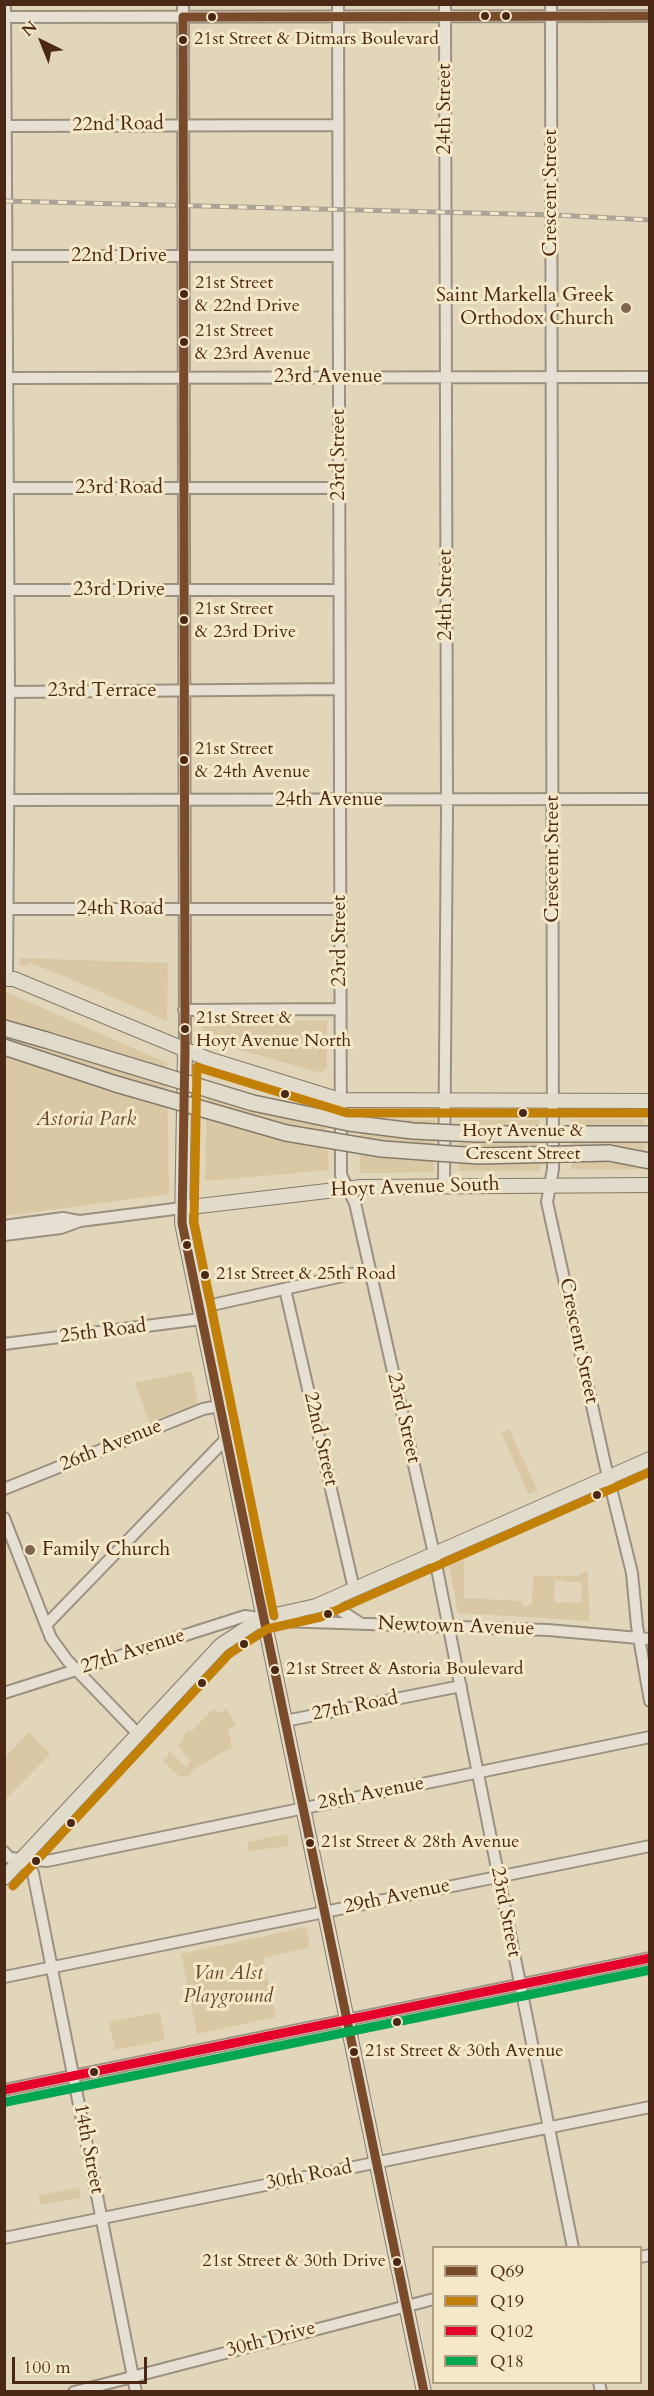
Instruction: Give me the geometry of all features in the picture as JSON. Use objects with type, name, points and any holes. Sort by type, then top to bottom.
[{"type":"highway","points":[[4,1028],[224,1095],[328,1120],[402,1130],[466,1134],[650,1134]]},
{"type":"highway","points":[[4,1047],[201,1110],[318,1140],[446,1155],[511,1156],[650,1152]]},
{"type":"highway","points":[[609,1153],[649,1161]]},
{"type":"main road","points":[[7,979],[14,979],[208,1059],[340,1100],[650,1101]]},
{"type":"main road","points":[[184,1049],[182,1223],[225,1440],[424,2391]]},
{"type":"main road","name":"Hoyt Avenue South","points":[[182,1208],[348,1188],[444,1185],[650,1185]]},
{"type":"main road","points":[[4,1878],[221,1645],[262,1618],[316,1606],[650,1459]]},
{"type":"street","points":[[5,4],[9,692],[7,979]]},
{"type":"street","points":[[183,4],[184,1049]]},
{"type":"street","name":"23rd Street","points":[[338,4],[342,1175],[355,1203],[434,1554],[573,2246]]},
{"type":"street","name":"24th Street","points":[[444,1185],[447,800],[445,4]]},
{"type":"street","name":"Crescent Street","points":[[551,4],[553,1173],[547,1202],[608,1477],[632,1573],[644,1638],[650,1701]]},
{"type":"street","points":[[5,17],[650,16]]},
{"type":"street","name":"22nd Road","points":[[6,126],[338,124]]},
{"type":"street","name":"22nd Drive","points":[[7,256],[339,256]]},
{"type":"street","name":"23rd Avenue","points":[[7,378],[650,377]]},
{"type":"street","name":"23rd Road","points":[[7,488],[338,488]]},
{"type":"street","name":"23rd Drive","points":[[7,590],[339,590]]},
{"type":"street","name":"23rd Terrace","points":[[9,692],[339,689]]},
{"type":"street","name":"24th Avenue","points":[[8,800],[650,799]]},
{"type":"street","name":"24th Road","points":[[8,909],[340,909]]},
{"type":"street","points":[[184,1010],[340,1009]]},
{"type":"street","points":[[4,1235],[61,1228],[80,1221],[182,1208]]},
{"type":"street","points":[[4,1226],[63,1218],[80,1221]]},
{"type":"street","name":"25th Road","points":[[4,1344],[200,1314],[285,1289],[370,1270]]},
{"type":"street","name":"22nd Street","points":[[285,1289],[354,1589]]},
{"type":"street","name":"26th Avenue","points":[[4,1489],[203,1409],[219,1406]]},
{"type":"street","points":[[46,1625],[225,1440]]},
{"type":"street","points":[[4,1518],[46,1625],[58,1649],[139,1735]]},
{"type":"street","points":[[333,1599],[337,1608],[360,1623]]},
{"type":"street","name":"27th Avenue","points":[[4,1693],[245,1616],[262,1618]]},
{"type":"street","name":"Newtown Avenue","points":[[262,1618],[280,1621],[548,1630],[644,1638]]},
{"type":"street","name":"27th Road","points":[[285,1721],[461,1686]]},
{"type":"street","name":"28th Avenue","points":[[22,1860],[47,1861],[650,1737]]},
{"type":"street","name":"29th Avenue","points":[[4,1977],[650,1846]]},
{"type":"street","points":[[4,1852],[10,1858],[22,1860]]},
{"type":"street","name":"14th Street","points":[[22,1860],[33,1873],[136,2391]]},
{"type":"street","points":[[4,2090],[650,1958]]},
{"type":"street","name":"30th Road","points":[[4,2238],[650,2107]]},
{"type":"street","name":"30th Drive","points":[[74,2391],[406,2304],[432,2299]]},
{"type":"green space","points":[[20,958],[168,963],[167,1021],[64,976],[29,963],[25,967],[19,964]]},
{"type":"green space","name":"Astoria Park","points":[[4,991],[167,1063],[169,1194],[5,1216]]},
{"type":"green space","points":[[203,1019],[327,1021],[327,1067],[321,1073],[202,1039]]},
{"type":"green space","points":[[207,1083],[325,1118],[329,1170],[205,1181]]},
{"type":"green space","points":[[360,1118],[435,1120],[434,1172],[360,1173]]},
{"type":"green space","points":[[571,1119],[644,1119],[645,1169],[571,1169]]},
{"type":"green space","points":[[459,1120],[540,1120],[540,1171],[459,1171]]},
{"type":"green space","points":[[192,1371],[198,1403],[149,1422],[135,1383]]},
{"type":"green space","points":[[509,1429],[538,1491],[528,1494],[501,1432]]},
{"type":"green space","points":[[464,1560],[464,1598],[522,1601],[522,1605],[525,1606],[532,1605],[533,1576],[577,1576],[587,1570],[590,1621],[458,1613],[449,1566]],"holes":[[[564,1580],[565,1582],[581,1582],[582,1602],[555,1603],[554,1581]]]},
{"type":"green space","points":[[226,1707],[236,1726],[228,1728],[232,1747],[191,1771],[191,1775],[180,1777],[162,1760],[168,1757],[170,1752],[186,1767],[191,1761],[178,1746],[184,1739],[182,1737],[189,1729],[192,1731],[213,1709],[218,1713]]},
{"type":"green space","points":[[29,1732],[50,1754],[5,1800],[5,1757]]},
{"type":"green space","points":[[287,1834],[289,1846],[249,1851],[247,1842]]},
{"type":"green space","name":"Van Alst Playground","points":[[306,1927],[310,1947],[263,1958],[276,2017],[197,2034],[181,1954]]},
{"type":"green space","points":[[160,2012],[165,2040],[115,2050],[109,2022]]},
{"type":"green space","points":[[79,2188],[81,2198],[40,2205],[39,2195]]},
{"type":"railway","points":[[4,201],[554,215],[650,220]]},
{"type":"transit line","name":"Q69","points":[[183,17],[650,16]]},
{"type":"transit line","name":"Q69","points":[[183,17],[185,1049],[182,1223],[424,2392]]},
{"type":"transit line","name":"Q19","points":[[274,1616],[194,1222],[197,1067],[347,1113],[650,1113]]},
{"type":"transit line","name":"Q19","points":[[13,1886],[229,1654],[267,1629],[321,1617],[650,1472]]},
{"type":"transit line","name":"Q102","points":[[4,2090],[650,1958]]},
{"type":"transit line","name":"Q18","points":[[6,2102],[650,1970]]},
{"type":"place","name":"21st Street & Ditmars Boulevard","points":[[183,40]]},
{"type":"place","name":"21st Street & 22nd Drive","points":[[184,294]]},
{"type":"place","name":"Saint Markella Greek Orthodox Church","points":[[626,308]]},
{"type":"place","name":"21st Street & 23rd Avenue","points":[[184,342]]},
{"type":"place","name":"21st Street & 23rd Drive","points":[[184,620]]},
{"type":"place","name":"21st Street & 24th Avenue","points":[[184,760]]},
{"type":"place","name":"21st Street & Hoyt Avenue North","points":[[185,1029]]},
{"type":"place","name":"Hoyt Avenue & Crescent Street","points":[[523,1113]]},
{"type":"place","name":"21st Street & 25th Road","points":[[205,1275]]},
{"type":"place","name":"Family Church","points":[[30,1550]]},
{"type":"place","name":"21st Street & Astoria Boulevard","points":[[275,1670]]},
{"type":"place","name":"21st Street & 28th Avenue","points":[[310,1843]]},
{"type":"place","name":"21st Street & 30th Avenue","points":[[354,2052]]},
{"type":"place","name":"21st Street & 30th Drive","points":[[397,2262]]}]
